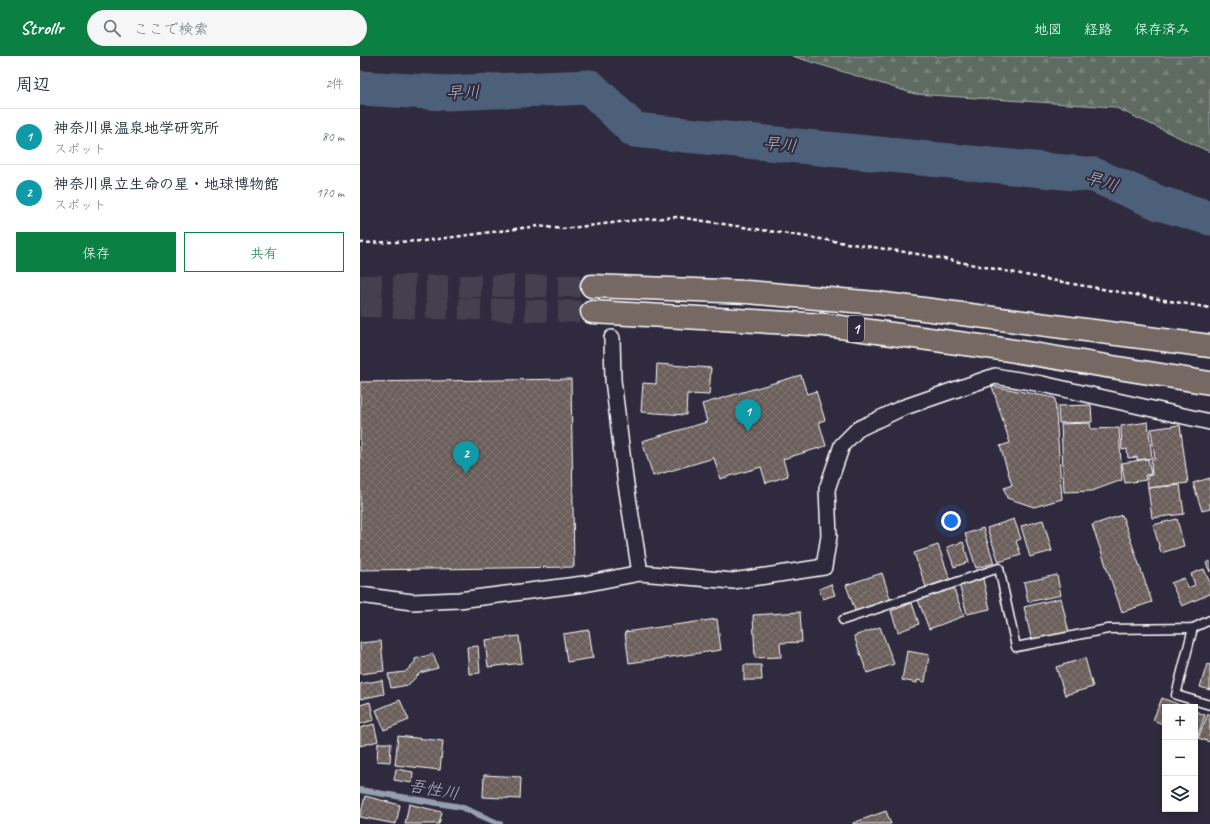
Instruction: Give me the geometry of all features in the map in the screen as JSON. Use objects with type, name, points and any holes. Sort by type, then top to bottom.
[{"type":"highway","name":"1","points":[[592,286],[747,292],[877,303],[1210,346]]},
{"type":"highway","name":"1","points":[[592,312],[826,325],[1002,349],[1210,383]]},
{"type":"highway","name":"1","points":[[1036,324],[1210,358]]},
{"type":"highway","name":"1","points":[[1117,368],[1210,394]]},
{"type":"street","points":[[612,338],[613,380],[625,478],[640,573]]},
{"type":"street","points":[[360,595],[412,602],[459,600],[584,584],[640,573],[733,581],[824,567],[829,536],[827,489],[842,445],[858,429],[902,408],[994,376],[1042,384],[1210,422]]},
{"type":"lane","points":[[843,620],[999,568],[1016,647],[1108,629],[1193,628],[1210,620]]},
{"type":"lane","points":[[1193,628],[1176,695],[1210,705]]},
{"type":"path","points":[[360,243],[423,240],[538,226],[562,230],[637,220],[678,217],[924,255],[1051,280],[1210,308]]},
{"type":"green space","points":[[792,56],[1210,56],[1210,152],[1114,107],[915,94]]},
{"type":"building","points":[[657,364],[711,368],[709,395],[687,394],[686,415],[641,412],[643,383],[656,384]]},
{"type":"building","points":[[801,375],[807,394],[816,391],[825,420],[819,422],[826,446],[783,459],[788,476],[766,483],[761,467],[720,479],[714,458],[653,476],[642,441],[707,422],[702,404]]},
{"type":"building","points":[[571,379],[574,567],[360,570],[360,382]]},
{"type":"building","points":[[992,386],[1055,398],[1062,499],[1034,507],[1007,498],[1004,488],[1012,485],[1000,446],[1010,443]]},
{"type":"building","points":[[1091,405],[1092,422],[1059,423],[1058,406]]},
{"type":"building","points":[[1148,422],[1152,458],[1137,460],[1137,457],[1128,458],[1127,449],[1122,450],[1121,426]]},
{"type":"building","points":[[1090,423],[1091,429],[1119,428],[1122,480],[1092,491],[1064,492],[1061,424]]},
{"type":"building","points":[[1180,425],[1188,483],[1148,488],[1147,476],[1152,475],[1151,460],[1155,459],[1151,429]]},
{"type":"building","points":[[1148,459],[1151,474],[1145,475],[1146,480],[1125,483],[1122,463]]},
{"type":"building","points":[[1210,478],[1210,509],[1202,511],[1193,483]]},
{"type":"building","points":[[1180,485],[1184,514],[1152,518],[1148,488]]},
{"type":"building","points":[[1122,515],[1152,602],[1122,612],[1092,525]]},
{"type":"building","points":[[1014,519],[1021,539],[1016,541],[1021,555],[999,562],[987,528]]},
{"type":"building","points":[[1177,519],[1184,546],[1161,553],[1153,525]]},
{"type":"building","points":[[1043,520],[1052,551],[1030,557],[1021,526]]},
{"type":"building","points":[[983,528],[994,563],[976,568],[965,534]]},
{"type":"building","points":[[963,542],[969,562],[954,567],[947,547]]},
{"type":"building","points":[[938,545],[950,579],[926,587],[914,553]]},
{"type":"building","points":[[1210,561],[1210,572],[1206,563]]},
{"type":"building","points":[[1204,569],[1210,583],[1210,594],[1182,606],[1171,583],[1184,578],[1188,588],[1195,585],[1191,574]]},
{"type":"building","points":[[882,573],[891,601],[856,613],[846,585]]},
{"type":"building","points":[[1057,575],[1061,595],[1028,602],[1024,582]]},
{"type":"building","points":[[983,579],[990,609],[967,614],[959,584]]},
{"type":"building","points":[[831,584],[835,595],[823,599],[819,589]]},
{"type":"building","points":[[952,584],[964,616],[929,629],[917,597]]},
{"type":"building","points":[[1061,598],[1069,633],[1032,642],[1024,607]]},
{"type":"building","points":[[912,603],[919,624],[898,632],[891,611]]},
{"type":"building","points":[[800,612],[802,642],[780,643],[781,657],[755,658],[753,615]]},
{"type":"building","points":[[717,619],[721,650],[629,663],[625,632]]},
{"type":"building","points":[[880,627],[894,664],[867,673],[854,636]]},
{"type":"building","points":[[589,630],[593,658],[567,662],[563,634]]},
{"type":"building","points":[[519,636],[522,663],[488,667],[485,640]]},
{"type":"building","points":[[381,641],[384,671],[360,674],[360,643]]},
{"type":"building","points":[[478,646],[480,673],[469,674],[467,647]]},
{"type":"building","points":[[907,651],[929,655],[925,682],[917,680],[917,683],[902,680]]},
{"type":"building","points":[[433,654],[438,668],[420,673],[408,685],[391,688],[388,674],[405,672],[415,662],[415,659]]},
{"type":"building","points":[[1085,658],[1093,687],[1065,695],[1056,667]]},
{"type":"building","points":[[1207,664],[1210,665],[1210,690],[1200,687]]},
{"type":"building","points":[[744,665],[761,665],[762,680],[744,680]]},
{"type":"building","points":[[382,680],[384,694],[360,699],[360,684]]},
{"type":"building","points":[[1162,698],[1177,704],[1162,704],[1162,724],[1153,720]]},
{"type":"building","points":[[400,700],[409,720],[384,730],[376,710]]},
{"type":"building","points":[[370,702],[374,720],[360,724],[360,705]]},
{"type":"building","points":[[1198,712],[1205,715],[1198,735]]},
{"type":"building","points":[[1208,714],[1210,715],[1210,742],[1198,738]]},
{"type":"building","points":[[374,724],[378,741],[360,746],[360,728]]},
{"type":"building","points":[[398,736],[443,741],[440,770],[395,765]]},
{"type":"building","points":[[378,743],[391,743],[390,762],[377,761]]},
{"type":"building","points":[[396,769],[413,772],[412,783],[394,780]]},
{"type":"building","points":[[484,775],[521,777],[520,799],[483,797]]},
{"type":"building","points":[[365,796],[400,805],[396,824],[360,817]]},
{"type":"building","points":[[409,804],[442,812],[439,824],[405,824]]},
{"type":"building","points":[[886,811],[891,824],[853,824],[853,823]]},
{"type":"waterway","name":"早川","points":[[360,88],[446,93],[590,87],[634,130],[1094,175],[1159,203],[1210,218]]},
{"type":"waterway","name":"吾性川","points":[[360,790],[461,807],[500,824]]},
{"type":"tunnel","points":[[360,286],[592,286]]},
{"type":"tunnel","points":[[360,306],[592,312]]},
{"type":"place","name":"神奈川県温泉地学研究所","points":[[748,432]]},
{"type":"place","name":"神奈川県立生命の星・地球博物館","points":[[466,474]]}]
